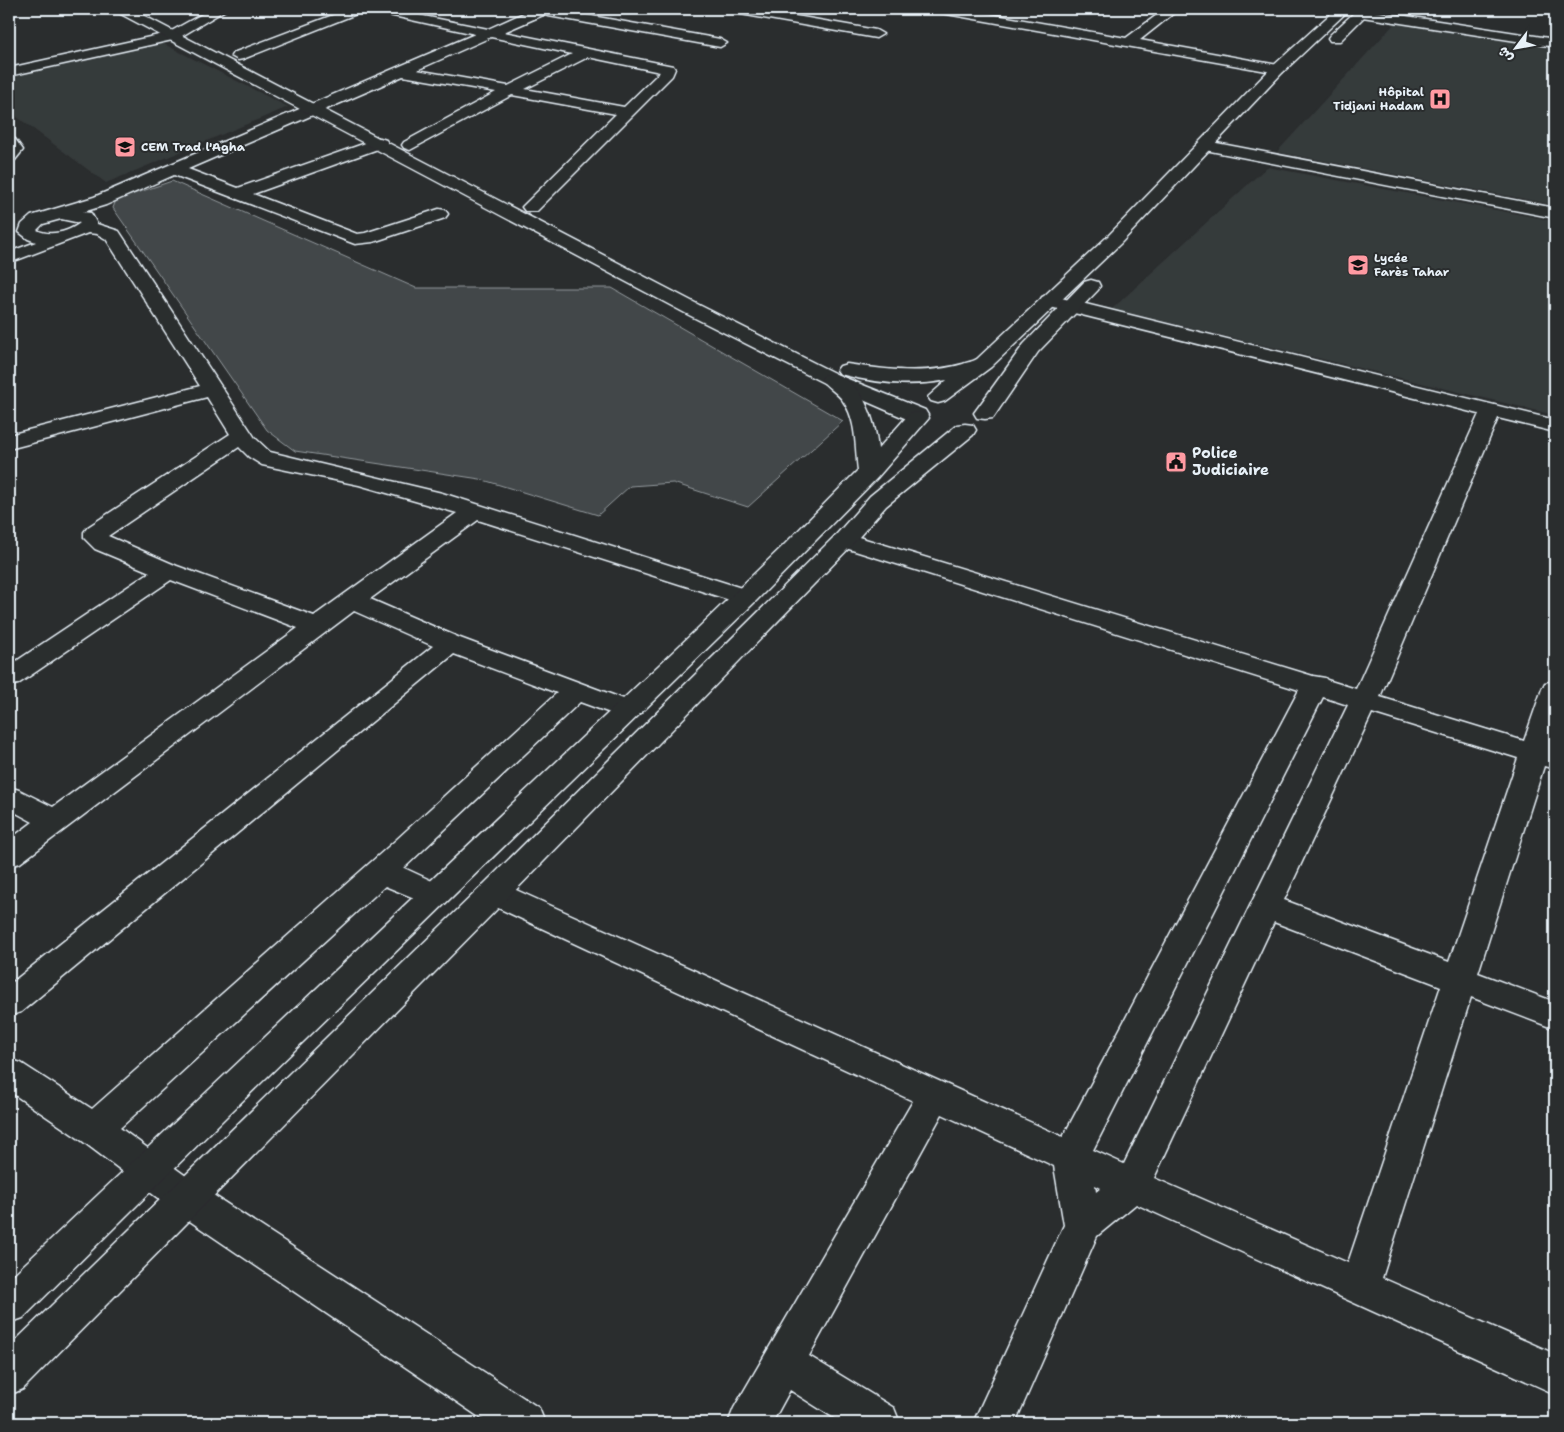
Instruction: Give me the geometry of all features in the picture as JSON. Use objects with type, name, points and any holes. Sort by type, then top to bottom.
[{"type":"street","points":[[122,9],[238,56],[380,143],[685,306],[839,374],[922,403],[959,397],[977,403],[975,421]]},
{"type":"street","points":[[145,9],[179,32],[321,106],[410,145],[689,289]]},
{"type":"street","points":[[9,72],[179,32],[200,18],[220,9]]},
{"type":"street","points":[[238,56],[360,9]]},
{"type":"street","points":[[372,9],[668,69],[667,73],[629,112],[531,208]]},
{"type":"street","points":[[9,229],[100,201],[489,33],[540,9],[720,43]]},
{"type":"street","points":[[735,9],[876,34]]},
{"type":"street","points":[[941,9],[1278,70]]},
{"type":"street","points":[[1129,42],[1167,9]]},
{"type":"street","points":[[9,1305],[147,1170],[745,597],[869,473],[922,403],[984,363],[1114,240],[1278,70],[1342,9]]},
{"type":"street","points":[[1323,50],[1363,11],[1555,42]]},
{"type":"street","points":[[825,24],[845,13]]},
{"type":"street","points":[[410,145],[511,90],[587,52]]},
{"type":"street","points":[[401,71],[629,112]]},
{"type":"street","points":[[1212,164],[1238,136]]},
{"type":"street","points":[[9,142],[15,150],[9,156]]},
{"type":"street","points":[[239,193],[380,143]]},
{"type":"street","points":[[1206,146],[1555,213]]},
{"type":"street","points":[[174,169],[355,239],[367,238],[439,214]]},
{"type":"street","points":[[81,229],[100,201]]},
{"type":"street","points":[[9,258],[81,229],[88,220],[79,215],[44,218],[28,228],[28,232],[32,235],[49,238],[81,229],[100,229],[113,235],[255,453],[270,460],[361,479],[476,511],[745,597]]},
{"type":"street","points":[[9,1375],[494,893],[844,540],[878,501],[975,421],[1023,357],[1106,272]]},
{"type":"street","points":[[1049,301],[1555,426]]},
{"type":"street","points":[[724,307],[839,374],[920,377],[947,374],[984,363]]},
{"type":"street","points":[[839,374],[856,405],[863,424],[869,473]]},
{"type":"street","points":[[9,442],[213,389]]},
{"type":"street","points":[[922,403],[932,427],[954,431],[975,421]]},
{"type":"street","points":[[994,1423],[1083,1225],[1132,1185],[1365,700],[1491,410]]},
{"type":"street","points":[[243,435],[96,532],[96,538],[103,544],[168,571],[317,626]]},
{"type":"street","points":[[9,855],[317,626],[476,511]]},
{"type":"street","points":[[844,540],[1545,756]]},
{"type":"street","points":[[9,678],[168,571]]},
{"type":"street","points":[[352,601],[451,644],[626,710]]},
{"type":"street","points":[[9,1003],[451,644]]},
{"type":"street","points":[[692,648],[726,659]]},
{"type":"street","points":[[1083,1225],[1071,1157],[1316,684]]},
{"type":"street","points":[[1359,1288],[1460,980],[1545,756],[1555,689]]},
{"type":"street","points":[[94,1129],[381,872],[576,691]]},
{"type":"street","points":[[9,797],[55,821]]},
{"type":"street","points":[[381,872],[434,894]]},
{"type":"street","points":[[494,893],[1359,1288],[1555,1374]]},
{"type":"street","points":[[1266,906],[1555,1016]]},
{"type":"street","points":[[9,1073],[94,1129],[147,1170],[188,1198],[524,1423]]},
{"type":"street","points":[[749,1423],[936,1094]]},
{"type":"street","points":[[784,1362],[879,1423]]},
{"type":"shaded area","name":"Hôpital Tidjani Hadam","points":[[1396,22],[1555,46],[1555,205],[1277,152]]},
{"type":"shaded area","name":"CEM Trad l'Agha","points":[[160,42],[288,107],[106,183],[9,111],[9,75]]},
{"type":"shaded area","name":"Lycée Farès Tahar","points":[[1267,167],[1555,221],[1555,415],[1112,309]]},
{"type":"shaded area","points":[[172,181],[416,288],[612,288],[843,421],[748,507],[673,483],[630,486],[598,515],[480,479],[295,451],[267,430],[113,208],[116,200]]},
{"type":"place","name":"Hôpital Tidjani Hadam","points":[[1440,99]]},
{"type":"place","name":"CEM Trad l'Agha","points":[[125,147]]},
{"type":"place","name":"Lycée Farès Tahar","points":[[1358,265]]},
{"type":"place","name":"Police Judiciaire","points":[[1176,462]]}]
